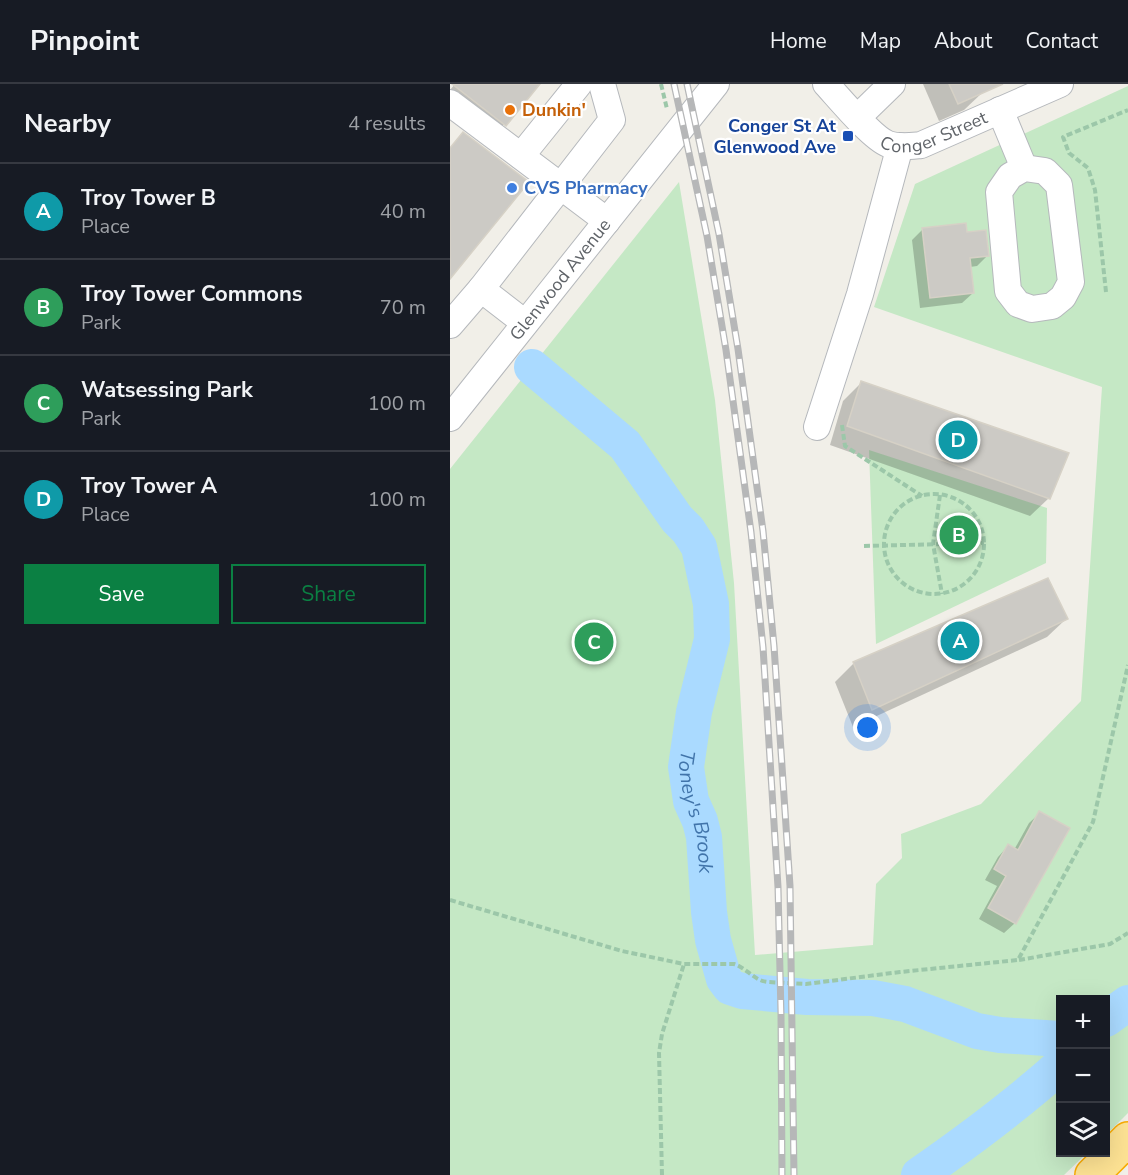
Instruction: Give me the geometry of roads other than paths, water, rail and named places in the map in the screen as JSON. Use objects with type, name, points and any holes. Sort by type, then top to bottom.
[{"type":"highway","points":[[1092,1175],[1128,1139]]},
{"type":"street","points":[[521,156],[579,84]]},
{"type":"street","points":[[450,326],[612,120],[602,84]]},
{"type":"street","name":"Glenwood Avenue","points":[[450,418],[716,84]]},
{"type":"street","points":[[858,117],[892,84]]},
{"type":"street","name":"Conger Street","points":[[827,85],[887,144],[900,146],[921,145],[1060,84]]},
{"type":"street","points":[[450,103],[607,221]]},
{"type":"street","points":[[1000,110],[1024,168]]},
{"type":"street","points":[[816,427],[860,294],[900,146]]},
{"type":"street","points":[[1024,168],[1045,171],[1059,185],[1071,282],[1063,297],[1052,306],[1032,309],[1018,304],[1008,291],[999,192],[1010,176],[1024,168]]},
{"type":"street","points":[[481,289],[525,323]]},
{"type":"waterway","name":"Toney's Brook","points":[[532,367],[625,445],[699,547],[711,604],[712,639],[694,712],[686,767],[691,801],[704,837],[713,940],[724,979],[730,987],[742,991],[807,997],[873,998],[905,1004],[977,1031],[1056,1039]]},
{"type":"waterway","points":[[1110,1016],[1128,1003]]},
{"type":"waterway","points":[[919,1175],[956,1149],[1056,1069]]},
{"type":"railway","points":[[674,84],[707,236],[726,350],[751,532],[763,647],[778,887],[782,1175]]},
{"type":"railway","points":[[687,84],[719,234],[738,349],[763,531],[774,646],[790,886],[794,1175]]},
{"type":"place","name":"Dunkin'","points":[[510,110]]},
{"type":"place","name":"Conger St At Glenwood Ave","points":[[848,136]]},
{"type":"place","name":"CVS Pharmacy","points":[[512,188]]},
{"type":"place","name":"Troy Tower A","points":[[958,440]]},
{"type":"place","name":"Troy Tower Commons","points":[[959,535]]},
{"type":"place","name":"Troy Tower B","points":[[960,641]]},
{"type":"place","name":"Watsessing Park","points":[[594,642]]}]
